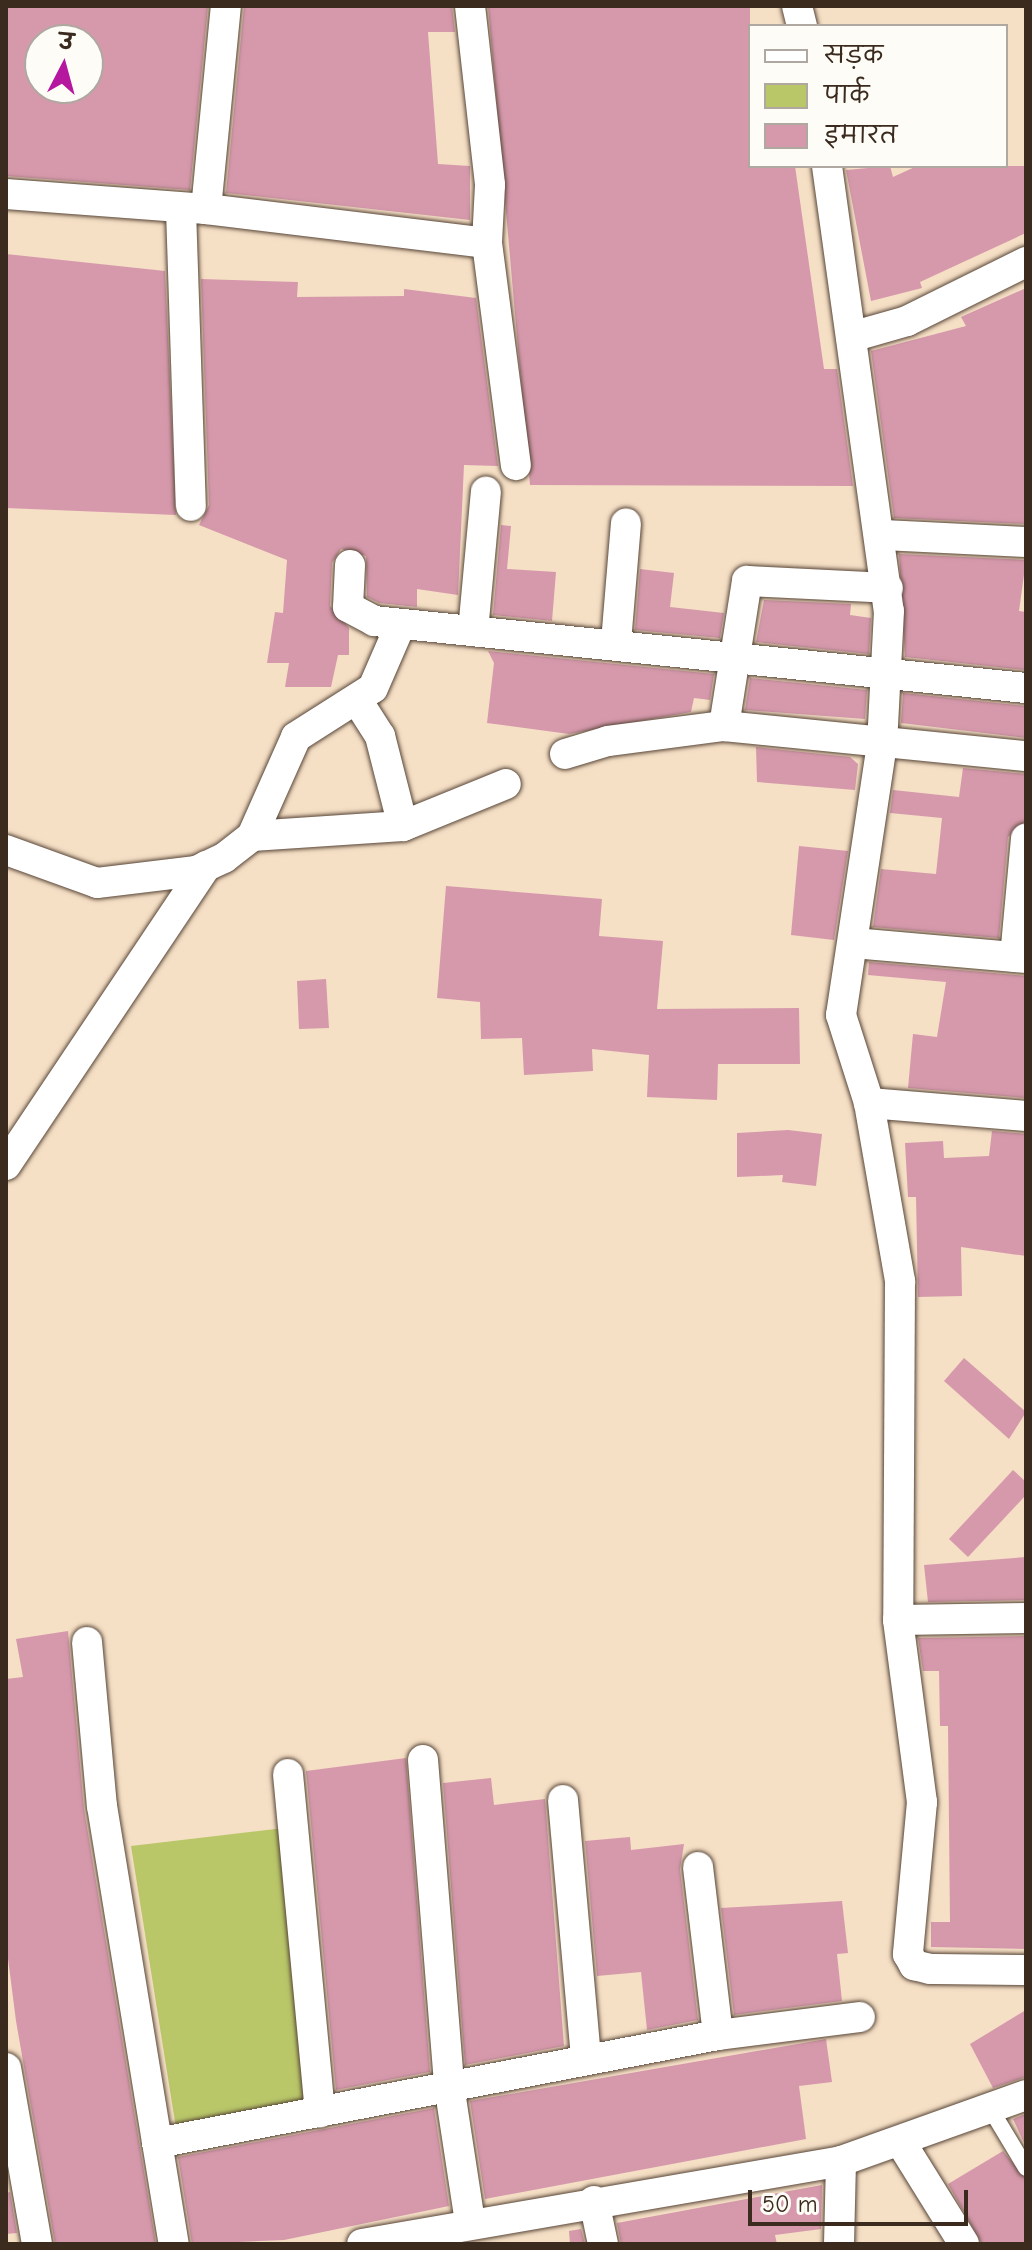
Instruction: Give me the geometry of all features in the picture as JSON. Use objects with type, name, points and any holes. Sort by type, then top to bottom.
[{"type":"street","points":[[191,506],[194,210],[226,6]]},
{"type":"street","points":[[470,6],[490,185],[487,243],[516,465]]},
{"type":"street","points":[[827,168],[883,535],[888,588],[889,671],[882,744],[841,1015],[869,1103],[900,1281],[898,1620],[922,1802],[908,1954],[914,1965],[930,1969],[1026,1970]]},
{"type":"street","points":[[6,194],[194,210],[487,243]]},
{"type":"street","points":[[851,337],[907,321],[1026,262]]},
{"type":"street","points":[[473,631],[486,492]]},
{"type":"street","points":[[616,642],[626,523]]},
{"type":"street","points":[[883,535],[1026,542]]},
{"type":"street","points":[[350,565],[348,607],[400,626],[616,642],[1026,688]]},
{"type":"street","points":[[724,726],[747,581],[888,588]]},
{"type":"street","points":[[252,836],[296,737],[365,694],[390,654],[400,626]]},
{"type":"street","points":[[365,694],[380,736],[403,826]]},
{"type":"street","points":[[565,754],[608,741],[724,726],[1026,756]]},
{"type":"street","points":[[6,1165],[206,866],[252,836],[403,826],[506,784]]},
{"type":"street","points":[[854,943],[1021,957],[1026,839]]},
{"type":"street","points":[[6,850],[97,883],[206,866]]},
{"type":"street","points":[[869,1103],[1026,1116]]},
{"type":"street","points":[[898,1620],[1026,1618]]},
{"type":"street","points":[[87,1642],[102,1806],[174,2244]]},
{"type":"street","points":[[423,1760],[449,2085],[470,2223]]},
{"type":"street","points":[[288,1774],[320,2112]]},
{"type":"street","points":[[563,1800],[586,2059]]},
{"type":"street","points":[[698,1867],[718,2035]]},
{"type":"street","points":[[157,2143],[718,2035],[860,2017]]},
{"type":"street","points":[[6,2068],[37,2244]]},
{"type":"street","points":[[362,2244],[594,2201],[841,2161],[1026,2095]]},
{"type":"street","points":[[900,2141],[964,2244]]},
{"type":"street","points":[[839,2244],[841,2161]]},
{"type":"street","points":[[594,2201],[603,2244]]},
{"type":"lane","points":[[990,2108],[1026,2168]]},
{"type":"green space","points":[[284,1828],[310,2111],[176,2128],[131,1846]]},
{"type":"building","points":[[6,6],[208,6],[190,190],[6,176]]},
{"type":"building","points":[[244,6],[452,6],[455,32],[428,32],[438,164],[470,166],[470,220],[226,193]]},
{"type":"building","points":[[488,6],[750,6],[748,168],[795,168],[824,369],[837,369],[853,486],[530,485]]},
{"type":"building","points":[[1026,166],[1026,233],[920,282],[922,288],[871,301],[846,170],[891,168],[893,177],[913,168]]},
{"type":"building","points":[[6,254],[165,271],[176,515],[6,508]]},
{"type":"building","points":[[201,279],[298,282],[297,297],[404,296],[404,289],[476,298],[498,466],[464,465],[458,595],[417,589],[417,607],[379,603],[367,597],[366,556],[341,549],[332,563],[330,606],[349,628],[349,655],[338,655],[331,687],[285,687],[289,663],[267,663],[275,612],[283,613],[287,560],[199,525],[209,505]]},
{"type":"building","points":[[1026,288],[1026,524],[894,518],[871,351],[966,326],[961,317]]},
{"type":"building","points":[[501,525],[511,526],[507,569],[556,572],[552,621],[493,615]]},
{"type":"building","points":[[899,554],[1026,560],[1019,611],[1026,612],[1026,670],[905,657]]},
{"type":"building","points":[[640,569],[674,573],[670,607],[724,613],[720,638],[635,630]]},
{"type":"building","points":[[764,600],[851,604],[850,615],[871,618],[869,654],[756,642]]},
{"type":"building","points":[[488,651],[714,674],[710,700],[694,698],[691,712],[569,734],[487,723],[494,663]]},
{"type":"building","points":[[750,678],[867,690],[865,719],[745,710]]},
{"type":"building","points":[[903,693],[1026,706],[1026,738],[901,723]]},
{"type":"building","points":[[756,747],[850,757],[858,764],[855,790],[757,782]]},
{"type":"building","points":[[963,768],[1026,774],[1026,821],[1008,837],[999,938],[873,927],[881,869],[936,874],[942,818],[890,813],[893,790],[959,797]]},
{"type":"building","points":[[799,846],[848,851],[834,940],[791,935]]},
{"type":"building","points":[[446,886],[602,899],[599,936],[663,941],[657,1009],[799,1008],[800,1064],[718,1064],[717,1100],[647,1097],[649,1055],[592,1049],[593,1071],[524,1075],[522,1038],[481,1039],[480,1002],[437,998]]},
{"type":"building","points":[[869,962],[1026,976],[1026,1098],[908,1088],[913,1034],[937,1037],[946,982],[868,975]]},
{"type":"building","points":[[326,979],[329,1028],[299,1029],[297,981]]},
{"type":"building","points":[[788,1130],[822,1134],[816,1186],[782,1182],[783,1175],[737,1177],[737,1133]]},
{"type":"building","points":[[992,1131],[1026,1134],[1026,1256],[961,1247],[962,1296],[918,1297],[916,1197],[908,1197],[905,1143],[943,1141],[944,1158],[989,1156]]},
{"type":"building","points":[[964,1358],[1026,1412],[1009,1439],[944,1381]]},
{"type":"building","points":[[1013,1470],[1026,1482],[1026,1495],[968,1557],[949,1539]]},
{"type":"building","points":[[1026,1557],[1026,1600],[928,1602],[924,1565]]},
{"type":"building","points":[[68,1631],[84,1809],[156,2244],[55,2244],[16,2021],[6,1943],[6,1679],[23,1677],[16,1639]]},
{"type":"building","points":[[1026,1636],[1026,1949],[931,1947],[931,1922],[950,1922],[948,1726],[940,1726],[939,1671],[923,1671],[918,1638]]},
{"type":"building","points":[[406,1758],[430,2072],[336,2090],[306,1771]]},
{"type":"building","points":[[491,1778],[494,1805],[545,1799],[564,2046],[465,2065],[443,1783]]},
{"type":"building","points":[[630,1837],[631,1850],[684,1844],[680,1869],[698,2020],[647,2030],[641,1972],[597,1976],[585,1841]]},
{"type":"building","points":[[842,1901],[848,1953],[837,1954],[842,2001],[734,2015],[721,1908]]},
{"type":"building","points":[[1026,2010],[1026,2077],[993,2088],[970,2044]]},
{"type":"building","points":[[826,2039],[832,2082],[799,2086],[806,2139],[485,2199],[470,2101]]},
{"type":"building","points":[[434,2108],[449,2206],[284,2240],[192,2244],[178,2157]]},
{"type":"building","points":[[1026,2114],[1026,2147],[1013,2119]]},
{"type":"building","points":[[1003,2151],[1026,2179],[1026,2244],[982,2244],[948,2184]]},
{"type":"building","points":[[822,2185],[821,2229],[775,2235],[777,2244],[621,2244],[617,2223]]},
{"type":"building","points":[[10,2192],[17,2233],[6,2234],[6,2193]]},
{"type":"building","points":[[581,2229],[585,2244],[570,2244],[569,2231]]}]
